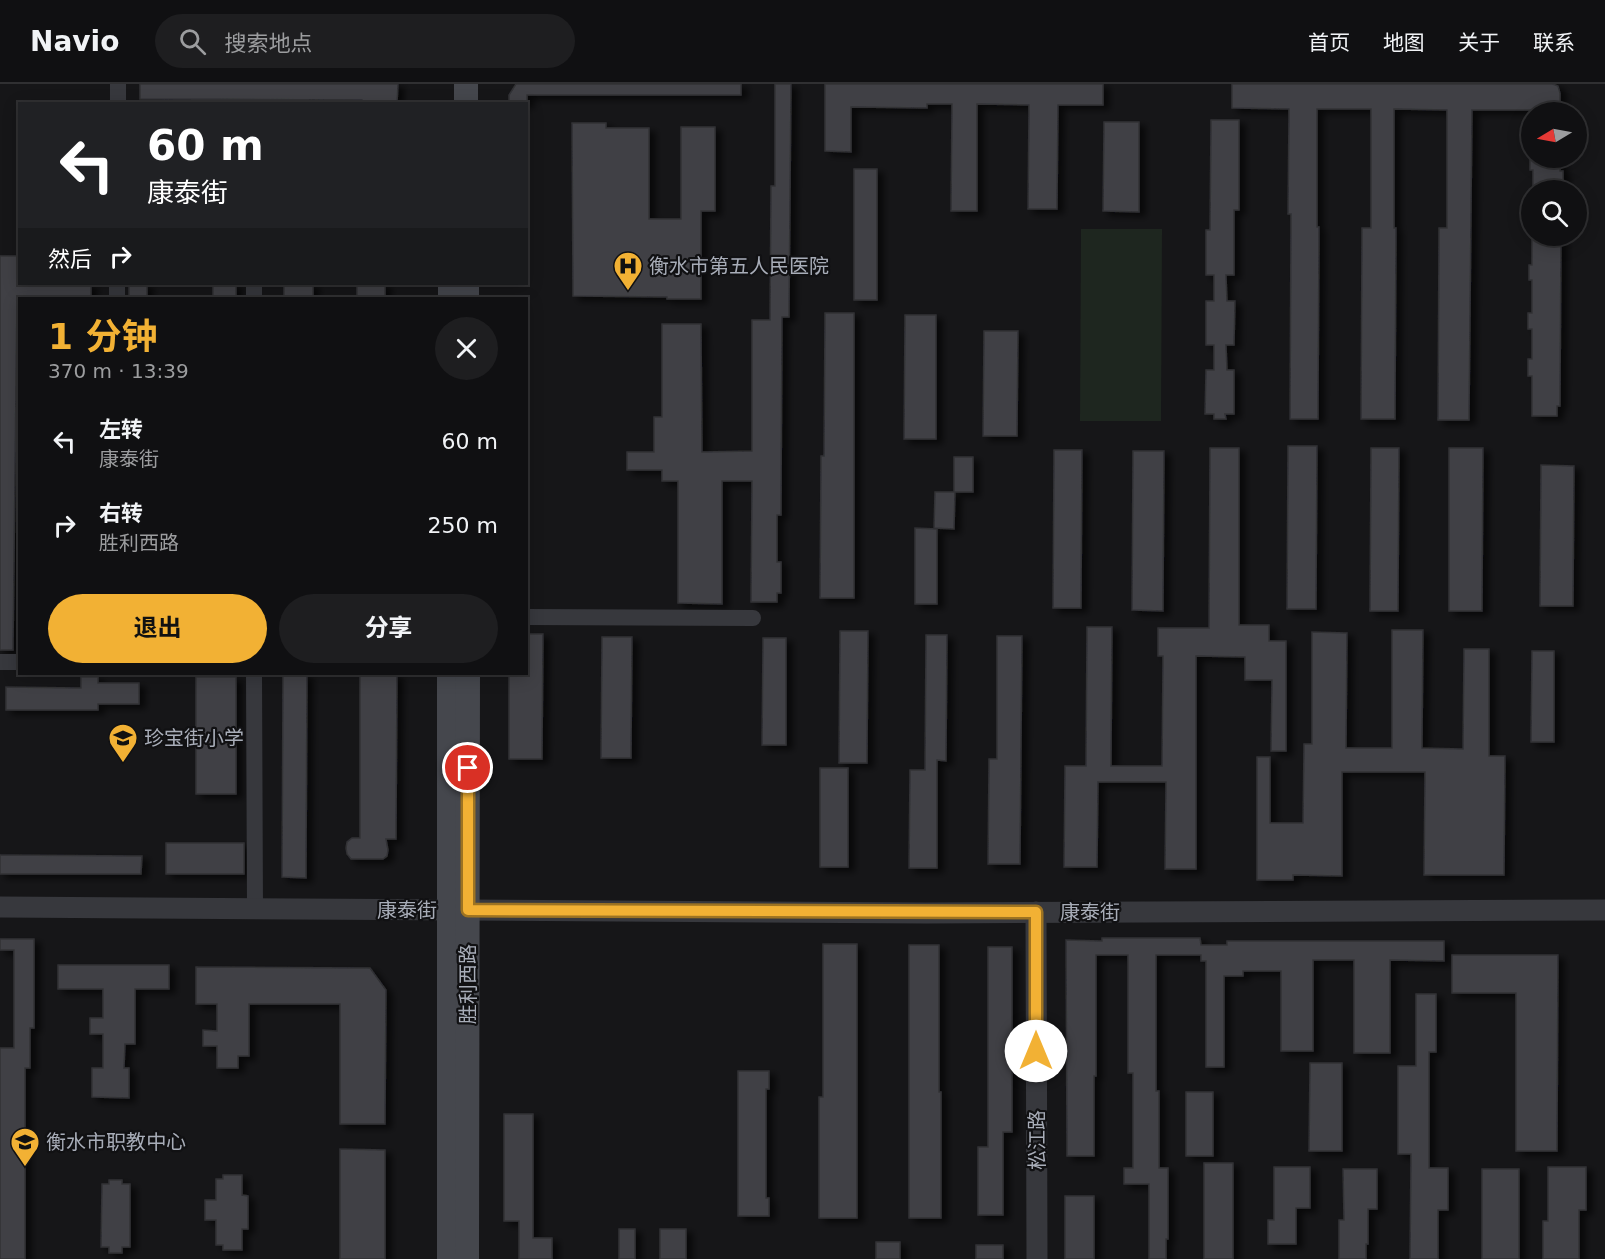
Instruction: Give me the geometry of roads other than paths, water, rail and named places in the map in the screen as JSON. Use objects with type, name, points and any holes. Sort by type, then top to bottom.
[{"type":"main road","points":[[450,84],[450,102]]},
{"type":"main road","points":[[466,84],[466,102]]},
{"type":"main road","name":"胜利西路","points":[[449,675],[467,1259]]},
{"type":"main road","name":"胜利西路","points":[[449,1259],[458,910],[468,675]]},
{"type":"street","points":[[118,84],[118,102]]},
{"type":"street","points":[[528,616],[753,618]]},
{"type":"street","points":[[0,662],[18,662]]},
{"type":"street","points":[[254,675],[255,909]]},
{"type":"street","name":"康泰街","points":[[0,907],[1036,912],[1605,910]]},
{"type":"street","name":"松江路","points":[[1036,912],[1037,1259]]},
{"type":"place","name":"衡水市第五人民医院","points":[[628,292]]},
{"type":"place","name":"珍宝街小学","points":[[123,764]]},
{"type":"place","name":"衡水市职教中心","points":[[25,1168]]}]
